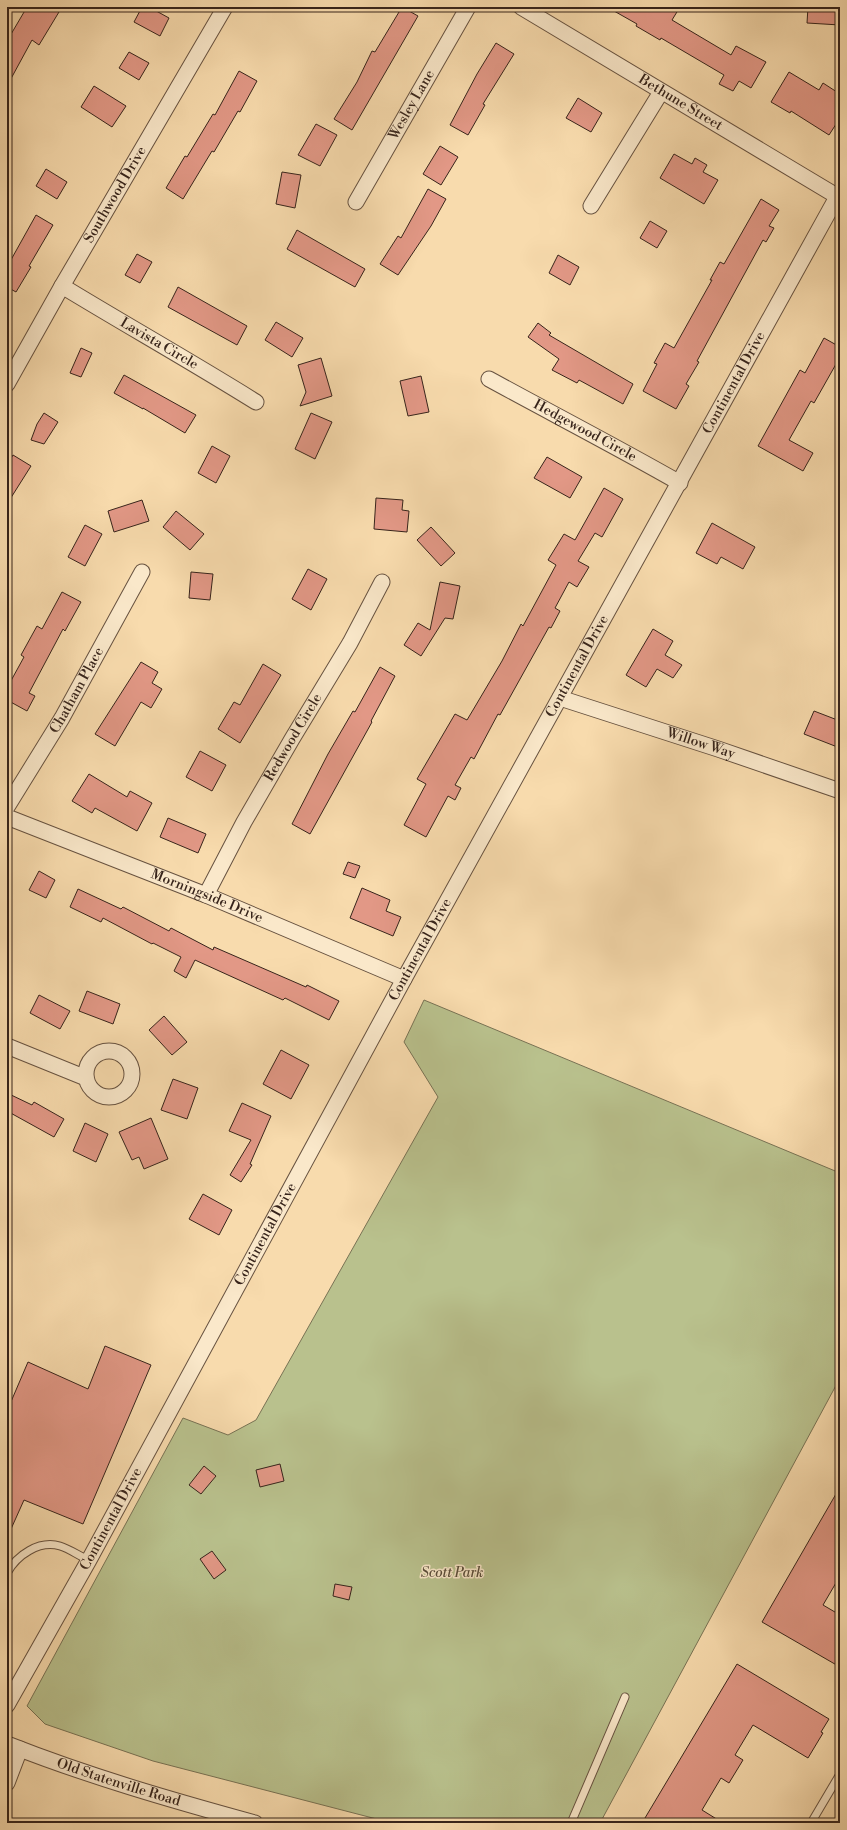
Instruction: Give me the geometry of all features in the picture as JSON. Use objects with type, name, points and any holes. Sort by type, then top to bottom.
[{"type":"street","name":"Southwood Drive","points":[[7,384],[62,286],[226,7]]},
{"type":"street","name":"Wesley Lane","points":[[356,202],[468,7]]},
{"type":"street","name":"Bethune Street","points":[[521,7],[839,197]]},
{"type":"street","points":[[591,206],[661,92]]},
{"type":"street","name":"Continental Drive","points":[[7,1705],[88,1560],[404,978],[839,197]]},
{"type":"street","name":"Lavista Circle","points":[[62,286],[189,360],[256,402]]},
{"type":"street","name":"Hedgewood Circle","points":[[489,379],[680,482]]},
{"type":"street","name":"Chatham Place","points":[[7,807],[62,718],[142,572]]},
{"type":"street","name":"Redwood Circle","points":[[206,895],[244,822],[350,643],[382,582]]},
{"type":"street","name":"Willow Way","points":[[560,698],[718,749],[840,792]]},
{"type":"street","name":"Morningside Drive","points":[[7,817],[206,895],[404,978]]},
{"type":"street","points":[[7,1046],[86,1078]]},
{"type":"street","points":[[7,1783],[14,1747]]},
{"type":"street","name":"Old Statenville Road","points":[[14,1747],[71,1769],[255,1823]]},
{"type":"lane","points":[[7,1573],[23,1554],[39,1546],[59,1546],[88,1560]]},
{"type":"lane","points":[[571,1823],[625,1697]]},
{"type":"lane","points":[[811,1823],[840,1774]]},
{"type":"green space","name":"Scott Park","points":[[424,1000],[840,1173],[840,1378],[600,1823],[392,1823],[153,1761],[45,1724],[27,1706],[183,1418],[228,1435],[256,1420],[438,1097],[404,1042]]},
{"type":"building","points":[[27,7],[62,7],[39,45],[32,40],[7,86],[7,41]]},
{"type":"building","points":[[142,7],[149,7],[169,18],[160,36],[134,22]]},
{"type":"building","points":[[402,7],[418,16],[352,130],[334,119],[357,82],[372,51],[375,52]]},
{"type":"building","points":[[607,7],[680,7],[672,20],[731,55],[736,46],[766,62],[751,88],[739,81],[733,91],[719,84],[724,75],[661,38],[660,40],[636,26],[637,24]]},
{"type":"building","points":[[808,7],[840,7],[840,25],[807,23]]},
{"type":"building","points":[[496,43],[514,54],[483,104],[485,105],[468,135],[450,125],[477,74]]},
{"type":"building","points":[[129,52],[149,63],[139,80],[119,68]]},
{"type":"building","points":[[239,71],[257,81],[240,112],[238,111],[214,152],[212,151],[183,199],[166,188],[213,114],[215,115]]},
{"type":"building","points":[[789,72],[819,90],[823,83],[840,94],[840,118],[829,135],[791,111],[790,113],[771,102]]},
{"type":"building","points":[[94,86],[126,106],[112,127],[81,107]]},
{"type":"building","points":[[578,98],[602,113],[591,132],[566,118]]},
{"type":"building","points":[[316,124],[337,135],[320,166],[298,155]]},
{"type":"building","points":[[440,146],[458,157],[441,185],[423,174]]},
{"type":"building","points":[[674,154],[692,164],[695,158],[707,165],[703,172],[718,180],[704,204],[660,178]]},
{"type":"building","points":[[46,169],[67,182],[57,199],[36,186]]},
{"type":"building","points":[[282,172],[301,175],[295,208],[276,204]]},
{"type":"building","points":[[428,189],[446,199],[431,226],[398,275],[380,264],[398,236],[401,238]]},
{"type":"building","points":[[761,199],[779,210],[769,226],[774,228],[766,242],[763,240],[697,361],[699,362],[686,384],[689,386],[676,409],[643,391],[657,364],[654,363],[665,343],[674,348],[712,280],[710,280],[720,262],[724,264]]},
{"type":"building","points":[[36,215],[53,225],[16,292],[7,287],[7,267]]},
{"type":"building","points":[[650,221],[667,231],[657,248],[640,238]]},
{"type":"building","points":[[297,230],[365,269],[355,287],[287,249]]},
{"type":"building","points":[[137,254],[152,262],[140,283],[125,275]]},
{"type":"building","points":[[558,255],[579,267],[570,285],[549,273]]},
{"type":"building","points":[[178,287],[247,326],[237,345],[168,307]]},
{"type":"building","points":[[276,322],[303,338],[292,357],[265,340]]},
{"type":"building","points":[[538,323],[551,333],[549,335],[633,384],[623,404],[579,380],[577,383],[552,370],[559,359],[528,337]]},
{"type":"building","points":[[824,338],[840,347],[840,357],[814,403],[811,401],[789,440],[813,453],[803,471],[758,446],[800,370],[805,373]]},
{"type":"building","points":[[81,348],[92,353],[81,377],[70,373]]},
{"type":"building","points":[[321,358],[332,396],[300,406],[306,392],[298,365]]},
{"type":"building","points":[[124,375],[196,415],[185,433],[114,393]]},
{"type":"building","points":[[421,376],[429,412],[408,416],[400,381]]},
{"type":"building","points":[[44,413],[58,422],[44,444],[31,440],[37,424]]},
{"type":"building","points":[[311,413],[332,422],[315,459],[295,449]]},
{"type":"building","points":[[212,446],[230,456],[216,483],[198,473]]},
{"type":"building","points":[[13,455],[31,466],[7,504],[7,465]]},
{"type":"building","points":[[547,457],[582,477],[570,498],[534,478]]},
{"type":"building","points":[[604,488],[623,499],[602,537],[595,533],[578,561],[589,567],[577,587],[569,582],[555,608],[560,611],[551,628],[549,627],[500,715],[498,714],[474,759],[471,757],[455,785],[461,788],[455,800],[448,796],[426,837],[404,825],[426,784],[417,779],[455,714],[467,720],[502,661],[521,624],[523,626],[556,565],[548,560],[564,534],[575,540]]},
{"type":"building","points":[[376,498],[403,500],[402,510],[409,511],[407,532],[374,529]]},
{"type":"building","points":[[142,500],[149,521],[114,532],[108,511]]},
{"type":"building","points":[[176,511],[204,534],[190,550],[163,527]]},
{"type":"building","points":[[712,523],[755,547],[743,569],[721,557],[717,564],[696,553]]},
{"type":"building","points":[[85,525],[102,534],[85,566],[68,557]]},
{"type":"building","points":[[431,527],[455,553],[441,566],[417,540]]},
{"type":"building","points":[[308,569],[327,579],[311,610],[292,599]]},
{"type":"building","points":[[191,572],[213,574],[210,600],[189,598]]},
{"type":"building","points":[[440,582],[460,586],[453,619],[445,618],[421,656],[404,645],[418,623],[430,630]]},
{"type":"building","points":[[62,592],[81,602],[65,631],[63,629],[29,693],[35,696],[27,711],[7,700],[7,688],[24,657],[21,655],[37,626],[42,629]]},
{"type":"building","points":[[653,629],[673,641],[665,655],[682,665],[673,678],[657,669],[646,687],[626,675]]},
{"type":"building","points":[[141,662],[158,672],[152,683],[162,689],[151,708],[141,702],[115,746],[95,734]]},
{"type":"building","points":[[263,664],[281,675],[240,743],[218,729],[234,702],[240,705]]},
{"type":"building","points":[[380,667],[395,676],[371,721],[372,722],[310,834],[292,824],[328,754],[353,711],[355,712]]},
{"type":"building","points":[[814,711],[840,721],[840,748],[804,734]]},
{"type":"building","points":[[200,751],[226,765],[212,791],[186,777]]},
{"type":"building","points":[[89,774],[127,797],[130,791],[152,803],[137,831],[95,808],[92,813],[72,801]]},
{"type":"building","points":[[168,818],[206,834],[198,853],[160,837]]},
{"type":"building","points":[[348,862],[360,866],[355,878],[343,874]]},
{"type":"building","points":[[39,871],[55,880],[46,898],[29,890]]},
{"type":"building","points":[[362,888],[390,900],[386,911],[401,917],[393,936],[350,918]]},
{"type":"building","points":[[78,889],[121,909],[123,907],[169,931],[171,928],[213,950],[214,947],[306,987],[307,985],[339,1001],[329,1020],[285,998],[283,1000],[195,960],[186,978],[174,971],[181,957],[153,943],[152,944],[103,918],[101,922],[70,907]]},
{"type":"building","points":[[87,991],[120,1004],[113,1024],[79,1011]]},
{"type":"building","points":[[39,995],[70,1011],[60,1029],[30,1013]]},
{"type":"building","points":[[164,1016],[187,1042],[172,1055],[149,1030]]},
{"type":"building","points":[[281,1050],[309,1065],[291,1099],[263,1084]]},
{"type":"building","points":[[173,1079],[198,1088],[187,1119],[161,1110]]},
{"type":"building","points":[[7,1093],[32,1105],[34,1102],[64,1119],[54,1137],[7,1111]]},
{"type":"building","points":[[242,1103],[271,1116],[250,1164],[252,1165],[241,1182],[230,1175],[251,1140],[229,1131]]},
{"type":"building","points":[[151,1118],[168,1159],[144,1169],[139,1157],[132,1160],[119,1132]]},
{"type":"building","points":[[85,1123],[108,1134],[96,1162],[73,1151]]},
{"type":"building","points":[[203,1194],[232,1210],[219,1235],[189,1219]]},
{"type":"building","points":[[105,1346],[151,1365],[83,1524],[24,1500],[7,1538],[7,1411],[28,1362],[88,1389]]},
{"type":"building","points":[[280,1464],[284,1481],[260,1487],[256,1470]]},
{"type":"building","points":[[204,1466],[216,1476],[201,1494],[189,1485]]},
{"type":"building","points":[[840,1487],[840,1576],[823,1605],[840,1615],[840,1667],[762,1622]]},
{"type":"building","points":[[212,1551],[226,1570],[214,1579],[200,1559]]},
{"type":"building","points":[[335,1584],[352,1587],[349,1600],[333,1596]]},
{"type":"building","points":[[737,1664],[829,1719],[821,1732],[823,1733],[808,1758],[753,1725],[735,1755],[743,1760],[729,1783],[721,1778],[702,1810],[723,1823],[642,1823]]}]
